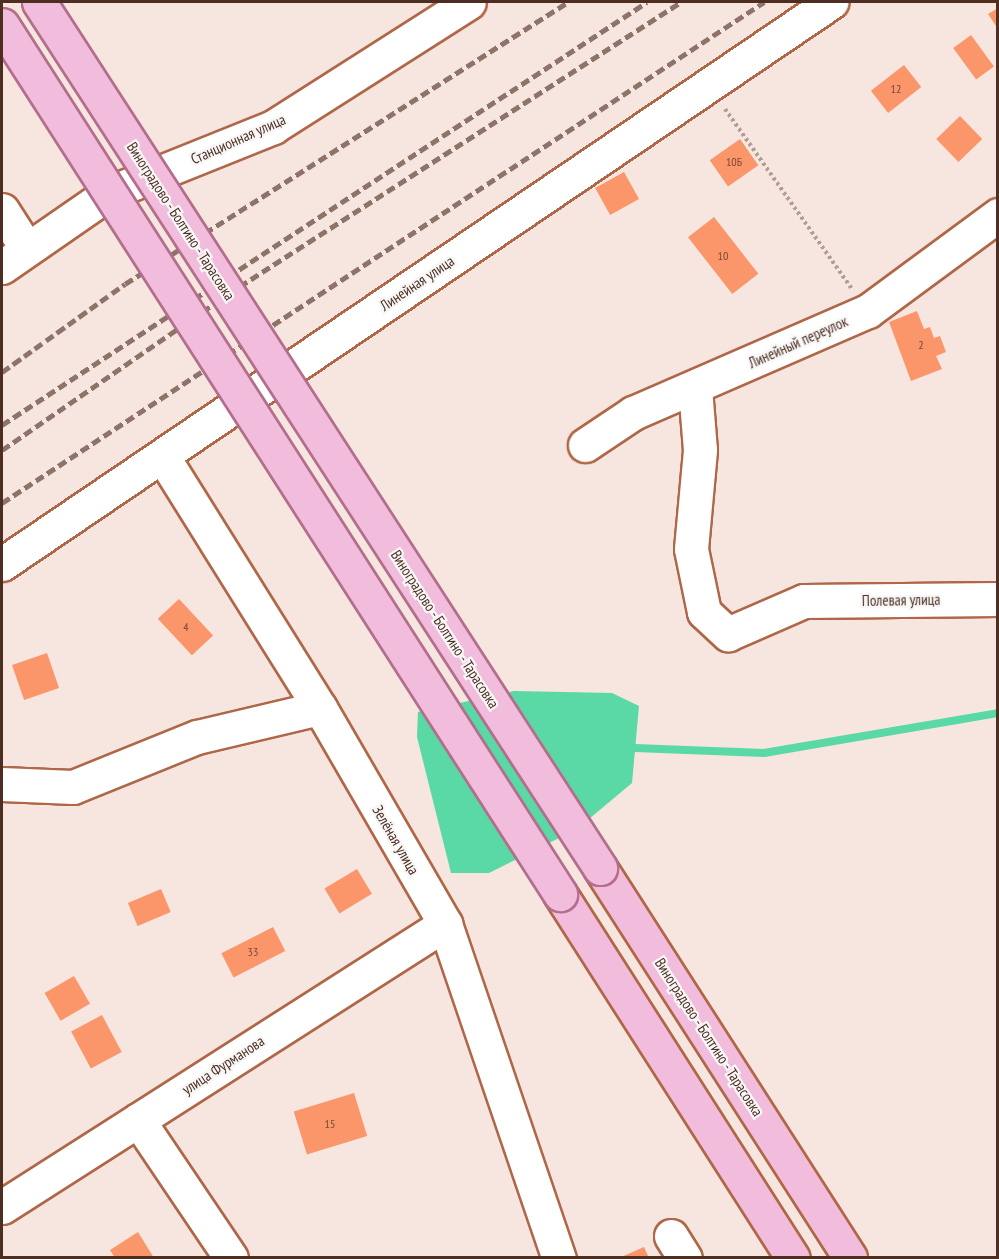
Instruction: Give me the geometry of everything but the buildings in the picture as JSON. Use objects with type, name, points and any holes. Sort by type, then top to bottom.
[{"type":"main road","name":"Виноградово - Болтино - Тарасовка","points":[[39,2],[850,1257]]},
{"type":"main road","points":[[2,25],[793,1257]]},
{"type":"street","name":"Станционная улица","points":[[14,258],[109,193],[273,127],[469,2]]},
{"type":"street","name":"Линейная улица","points":[[2,564],[831,2]]},
{"type":"street","points":[[2,210],[14,258]]},
{"type":"street","name":"Линейный переулок","points":[[585,445],[633,413],[868,311],[998,215]]},
{"type":"street","name":"Полевая улица","points":[[695,388],[700,450],[691,549],[704,612],[728,634],[804,601],[998,599]]},
{"type":"street","name":"Зелёная улица","points":[[163,457],[320,708],[445,924],[559,1257]]},
{"type":"street","points":[[2,784],[73,787],[196,737],[320,708]]},
{"type":"street","name":"улица Фурманова","points":[[2,1207],[445,924]]},
{"type":"street","points":[[138,1120],[231,1257]]},
{"type":"path","points":[[708,85],[868,311]]},
{"type":"shaded area","points":[[514,691],[612,693],[639,706],[632,783],[577,829],[489,873],[451,873],[417,737],[418,712]]},
{"type":"waterway","points":[[635,748],[764,753],[998,713]]},
{"type":"railway","points":[[2,372],[125,284],[568,2]]},
{"type":"railway","points":[[2,425],[647,2]]},
{"type":"railway","points":[[2,450],[228,294],[681,2]]},
{"type":"railway","points":[[2,503],[764,2]]}]
